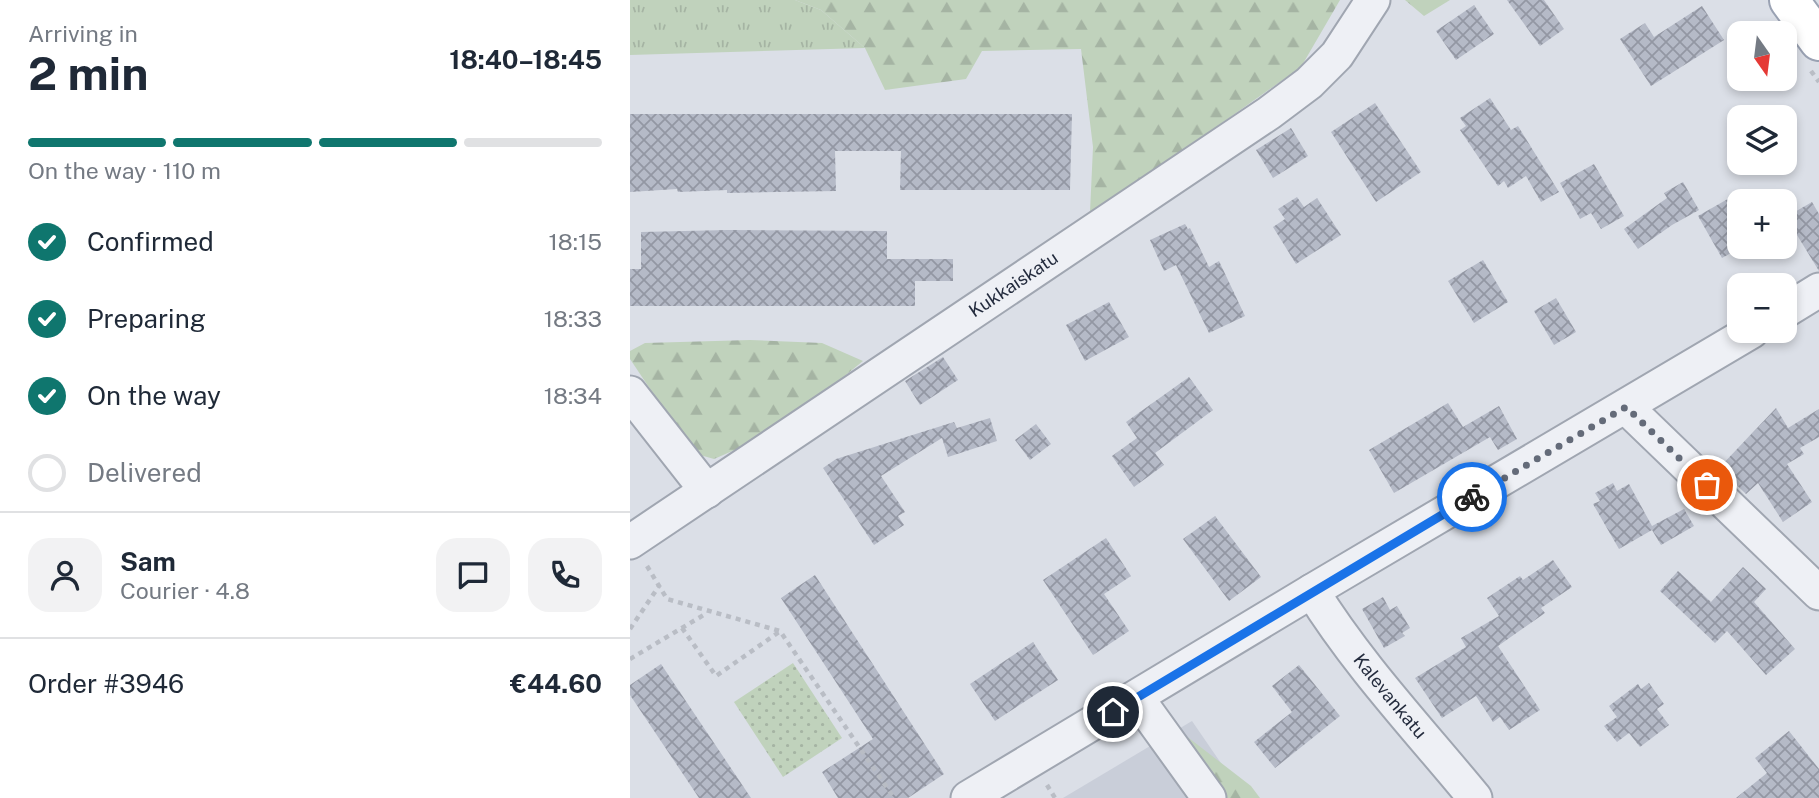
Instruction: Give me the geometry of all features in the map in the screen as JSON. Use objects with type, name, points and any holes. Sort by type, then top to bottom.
[{"type":"main road","points":[[1789,0],[1819,41]]},
{"type":"street","name":"Kukkaiskatu","points":[[631,542],[1269,113],[1309,83],[1337,55],[1373,0]]},
{"type":"street","points":[[1797,304],[1819,290]]},
{"type":"street","points":[[968,798],[1732,343]]},
{"type":"street","points":[[630,393],[707,491]]},
{"type":"street","points":[[1626,407],[1819,593]]},
{"type":"street","name":"Kalevankatu","points":[[1312,591],[1324,611],[1388,693],[1475,798]]},
{"type":"street","points":[[1137,698],[1209,798]]},
{"type":"path","points":[[631,542],[667,599],[780,631],[894,798]]},
{"type":"path","points":[[630,629],[659,586]]},
{"type":"path","points":[[630,659],[708,612]]},
{"type":"path","points":[[682,628],[716,676],[780,631]]},
{"type":"path","points":[[1042,778],[1055,798]]},
{"type":"shaded area","points":[[1192,721],[1245,798],[1063,798]]},
{"type":"green space","points":[[630,0],[795,0],[821,10],[865,48],[630,55]]},
{"type":"green space","points":[[795,0],[1340,0],[1301,67],[1090,212],[1093,147],[1081,49],[982,51],[966,79],[885,90],[865,48],[821,10]]},
{"type":"green space","points":[[1405,0],[1450,0],[1424,16]]},
{"type":"green space","points":[[750,340],[822,343],[863,361],[776,432],[714,459],[693,453],[630,359],[630,351],[645,343]]},
{"type":"green space","points":[[793,663],[842,738],[783,777],[734,702]]},
{"type":"green space","points":[[1185,735],[1251,786],[1260,798],[1213,798],[1197,772]]},
{"type":"building","points":[[1507,0],[1544,0],[1564,29],[1540,46]]},
{"type":"building","points":[[1474,5],[1494,34],[1456,60],[1436,31]]},
{"type":"building","points":[[1702,6],[1724,40],[1651,86],[1620,39],[1645,23],[1654,37]]},
{"type":"building","points":[[1490,98],[1511,130],[1518,126],[1559,192],[1541,202],[1526,176],[1508,188],[1504,181],[1498,186],[1460,130],[1466,126],[1460,118]]},
{"type":"building","points":[[1375,103],[1421,172],[1376,202],[1331,132]]},
{"type":"building","points":[[630,114],[1072,114],[1070,190],[900,190],[901,151],[835,151],[836,191],[727,193],[727,190],[678,192],[677,189],[630,192]]},
{"type":"building","points":[[1291,128],[1308,156],[1273,178],[1256,150]]},
{"type":"building","points":[[1594,164],[1624,216],[1601,229],[1591,213],[1580,219],[1560,183]]},
{"type":"building","points":[[1683,182],[1699,210],[1638,249],[1624,229],[1667,198],[1664,193]]},
{"type":"building","points":[[1297,197],[1304,207],[1317,198],[1341,235],[1296,264],[1273,227],[1285,219],[1278,209]]},
{"type":"building","points":[[1727,199],[1727,255],[1722,258],[1698,216]]},
{"type":"building","points":[[1812,202],[1819,214],[1819,271],[1797,235],[1797,211]]},
{"type":"building","points":[[1185,224],[1190,228],[1209,267],[1219,261],[1245,316],[1209,333],[1176,265],[1164,271],[1150,240]]},
{"type":"building","points":[[887,231],[887,259],[953,259],[953,281],[915,281],[915,306],[630,306],[630,269],[641,269],[641,232]]},
{"type":"building","points":[[1483,260],[1508,302],[1474,323],[1448,281]]},
{"type":"building","points":[[1556,298],[1576,332],[1554,345],[1534,311]]},
{"type":"building","points":[[1109,302],[1129,337],[1085,361],[1066,325]]},
{"type":"building","points":[[943,357],[958,380],[920,405],[905,381]]},
{"type":"building","points":[[1189,377],[1213,410],[1155,453],[1164,465],[1134,487],[1112,456],[1137,438],[1126,422]]},
{"type":"building","points":[[1448,403],[1463,427],[1499,406],[1517,439],[1498,450],[1490,437],[1394,493],[1369,450]]},
{"type":"building","points":[[1776,408],[1788,428],[1819,409],[1819,437],[1800,448],[1804,454],[1787,464],[1812,502],[1783,522],[1758,483],[1746,494],[1719,468]]},
{"type":"building","points":[[990,418],[997,441],[948,457],[942,438],[881,476],[905,512],[898,516],[904,525],[874,545],[823,468],[836,459],[954,422],[957,428]]},
{"type":"building","points":[[1036,424],[1051,444],[1030,460],[1015,440]]},
{"type":"building","points":[[1613,483],[1617,491],[1629,484],[1652,526],[1684,509],[1694,526],[1661,545],[1652,530],[1619,549],[1593,504],[1600,501],[1595,493]]},
{"type":"building","points":[[1215,516],[1261,577],[1229,601],[1183,539]]},
{"type":"building","points":[[1106,538],[1131,576],[1104,594],[1129,631],[1093,655],[1043,580]]},
{"type":"building","points":[[1553,560],[1572,587],[1541,608],[1545,613],[1498,646],[1540,710],[1509,730],[1500,717],[1493,722],[1476,696],[1442,718],[1415,678],[1466,647],[1461,638],[1499,616],[1487,598],[1520,576],[1523,580]]},
{"type":"building","points":[[1743,567],[1766,589],[1754,602],[1795,649],[1766,675],[1727,631],[1715,643],[1660,591],[1678,571],[1711,602]]},
{"type":"building","points":[[815,575],[944,774],[908,798],[838,798],[822,772],[873,739],[781,598]]},
{"type":"building","points":[[1383,597],[1390,610],[1397,606],[1410,628],[1402,633],[1405,636],[1384,648],[1362,609]]},
{"type":"building","points":[[1033,642],[1058,680],[995,721],[970,684]]},
{"type":"building","points":[[661,664],[751,798],[699,798],[630,695],[630,685]]},
{"type":"building","points":[[1299,665],[1340,716],[1275,768],[1254,742],[1292,712],[1272,686]]},
{"type":"building","points":[[1649,683],[1664,704],[1657,709],[1669,725],[1640,747],[1629,733],[1617,742],[1604,726],[1617,717],[1609,706],[1638,684],[1641,689]]},
{"type":"building","points":[[1789,731],[1819,769],[1819,798],[1736,798],[1767,773],[1755,758]]},
{"type":"way so far","points":[[1472,497],[1626,407],[1707,485]]},
{"type":"route","points":[[1113,712],[1472,497]]}]
